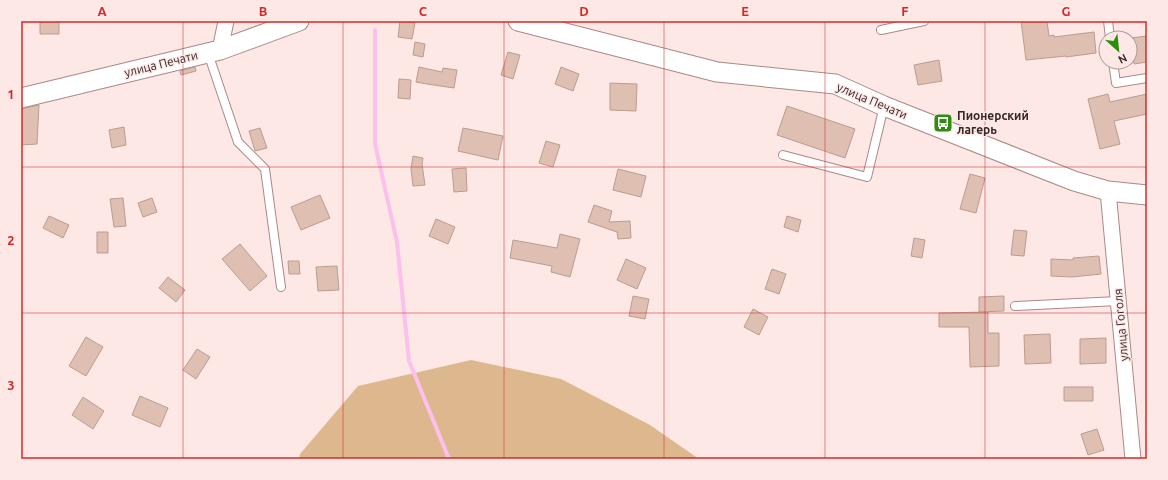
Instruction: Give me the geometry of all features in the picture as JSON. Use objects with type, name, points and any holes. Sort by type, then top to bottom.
[{"type":"street","points":[[214,51],[226,21]]},
{"type":"street","name":"улица Печати","points":[[21,98],[214,51],[299,21]]},
{"type":"street","name":"улица Печати","points":[[518,21],[717,72],[835,84],[884,106],[1074,181],[1108,191],[1147,195]]},
{"type":"street","name":"улица Гоголя","points":[[1108,191],[1133,459]]},
{"type":"lane","points":[[881,30],[924,21]]},
{"type":"lane","points":[[214,51],[238,142],[264,168],[281,287]]},
{"type":"lane","points":[[1114,70],[1116,83],[1147,78]]},
{"type":"lane","points":[[783,155],[867,177],[884,106]]},
{"type":"lane","points":[[1015,306],[1118,301]]},
{"type":"shaded area","points":[[471,360],[561,379],[650,425],[699,459],[299,459],[300,454],[358,386]]},
{"type":"building","points":[[40,21],[59,21],[59,34],[40,34]]},
{"type":"building","points":[[400,21],[415,23],[412,39],[398,37]]},
{"type":"building","points":[[1021,21],[1047,21],[1049,36],[1054,35],[1054,37],[1094,32],[1096,53],[1026,60]]},
{"type":"building","points":[[1147,36],[1147,62],[1138,63],[1138,37]]},
{"type":"building","points":[[415,42],[425,44],[423,57],[413,55]]},
{"type":"building","points":[[508,52],[520,55],[513,79],[501,75]]},
{"type":"building","points":[[939,60],[942,81],[918,85],[914,65]]},
{"type":"building","points":[[195,67],[196,71],[181,75],[180,71]]},
{"type":"building","points":[[419,67],[442,72],[443,68],[457,70],[454,88],[416,82]]},
{"type":"building","points":[[561,67],[579,74],[573,91],[555,84]]},
{"type":"building","points":[[399,79],[411,80],[410,99],[398,98]]},
{"type":"building","points":[[610,83],[637,84],[636,111],[610,110]]},
{"type":"building","points":[[1108,94],[1110,102],[1147,94],[1147,114],[1114,121],[1120,144],[1100,149],[1088,99]]},
{"type":"building","points":[[39,105],[37,144],[21,145],[21,109]]},
{"type":"building","points":[[787,106],[855,129],[845,158],[777,135]]},
{"type":"building","points":[[124,127],[126,145],[112,148],[109,130]]},
{"type":"building","points":[[260,128],[267,148],[255,151],[249,131]]},
{"type":"building","points":[[463,128],[503,136],[498,160],[458,151]]},
{"type":"building","points":[[546,141],[560,145],[553,167],[539,163]]},
{"type":"building","points":[[413,156],[423,158],[422,164],[425,185],[413,186],[411,169]]},
{"type":"building","points":[[466,168],[467,191],[454,192],[452,169]]},
{"type":"building","points":[[618,169],[646,176],[641,197],[613,190]]},
{"type":"building","points":[[970,174],[985,178],[976,213],[960,209]]},
{"type":"building","points":[[320,195],[330,218],[301,230],[291,207]]},
{"type":"building","points":[[123,198],[126,226],[114,227],[110,199]]},
{"type":"building","points":[[152,198],[157,212],[143,217],[138,203]]},
{"type":"building","points":[[594,205],[612,211],[609,222],[630,221],[631,238],[618,239],[617,232],[588,222]]},
{"type":"building","points":[[49,216],[69,225],[63,238],[43,228]]},
{"type":"building","points":[[787,216],[801,220],[798,232],[784,227]]},
{"type":"building","points":[[436,219],[455,227],[448,244],[429,236]]},
{"type":"building","points":[[1014,230],[1027,231],[1024,256],[1011,255]]},
{"type":"building","points":[[97,232],[108,232],[108,253],[97,253]]},
{"type":"building","points":[[560,234],[580,239],[570,277],[551,272],[552,266],[510,258],[513,240],[557,248]]},
{"type":"building","points":[[914,238],[925,240],[922,258],[911,256]]},
{"type":"building","points":[[240,244],[267,276],[250,291],[222,259]]},
{"type":"building","points":[[1099,256],[1101,274],[1072,277],[1051,276],[1051,259],[1073,260],[1073,258]]},
{"type":"building","points":[[626,259],[646,268],[637,289],[617,280]]},
{"type":"building","points":[[288,261],[299,261],[300,274],[289,274]]},
{"type":"building","points":[[337,266],[339,290],[318,291],[316,267]]},
{"type":"building","points":[[772,269],[786,274],[779,294],[765,289]]},
{"type":"building","points":[[168,277],[185,290],[176,302],[159,288]]},
{"type":"building","points":[[633,296],[649,299],[645,319],[629,316]]},
{"type":"building","points":[[1004,296],[1004,311],[979,312],[979,297]]},
{"type":"building","points":[[753,309],[768,317],[759,335],[744,327]]},
{"type":"building","points":[[988,312],[988,333],[999,333],[999,366],[970,367],[969,327],[939,327],[939,313]]},
{"type":"building","points":[[1050,334],[1051,363],[1025,364],[1024,335]]},
{"type":"building","points":[[86,337],[103,347],[86,376],[69,366]]},
{"type":"building","points":[[1106,338],[1106,363],[1080,364],[1080,339]]},
{"type":"building","points":[[197,349],[210,357],[196,379],[183,370]]},
{"type":"building","points":[[1064,387],[1093,387],[1093,401],[1064,401]]},
{"type":"building","points":[[140,396],[168,408],[160,427],[132,415]]},
{"type":"building","points":[[83,397],[104,411],[93,429],[72,415]]},
{"type":"building","points":[[1097,429],[1104,450],[1088,455],[1081,434]]},
{"type":"waterway","points":[[375,30],[375,144],[397,242],[409,361],[449,459]]},
{"type":"place","name":"Пионерский лагерь","points":[[943,123]]}]
